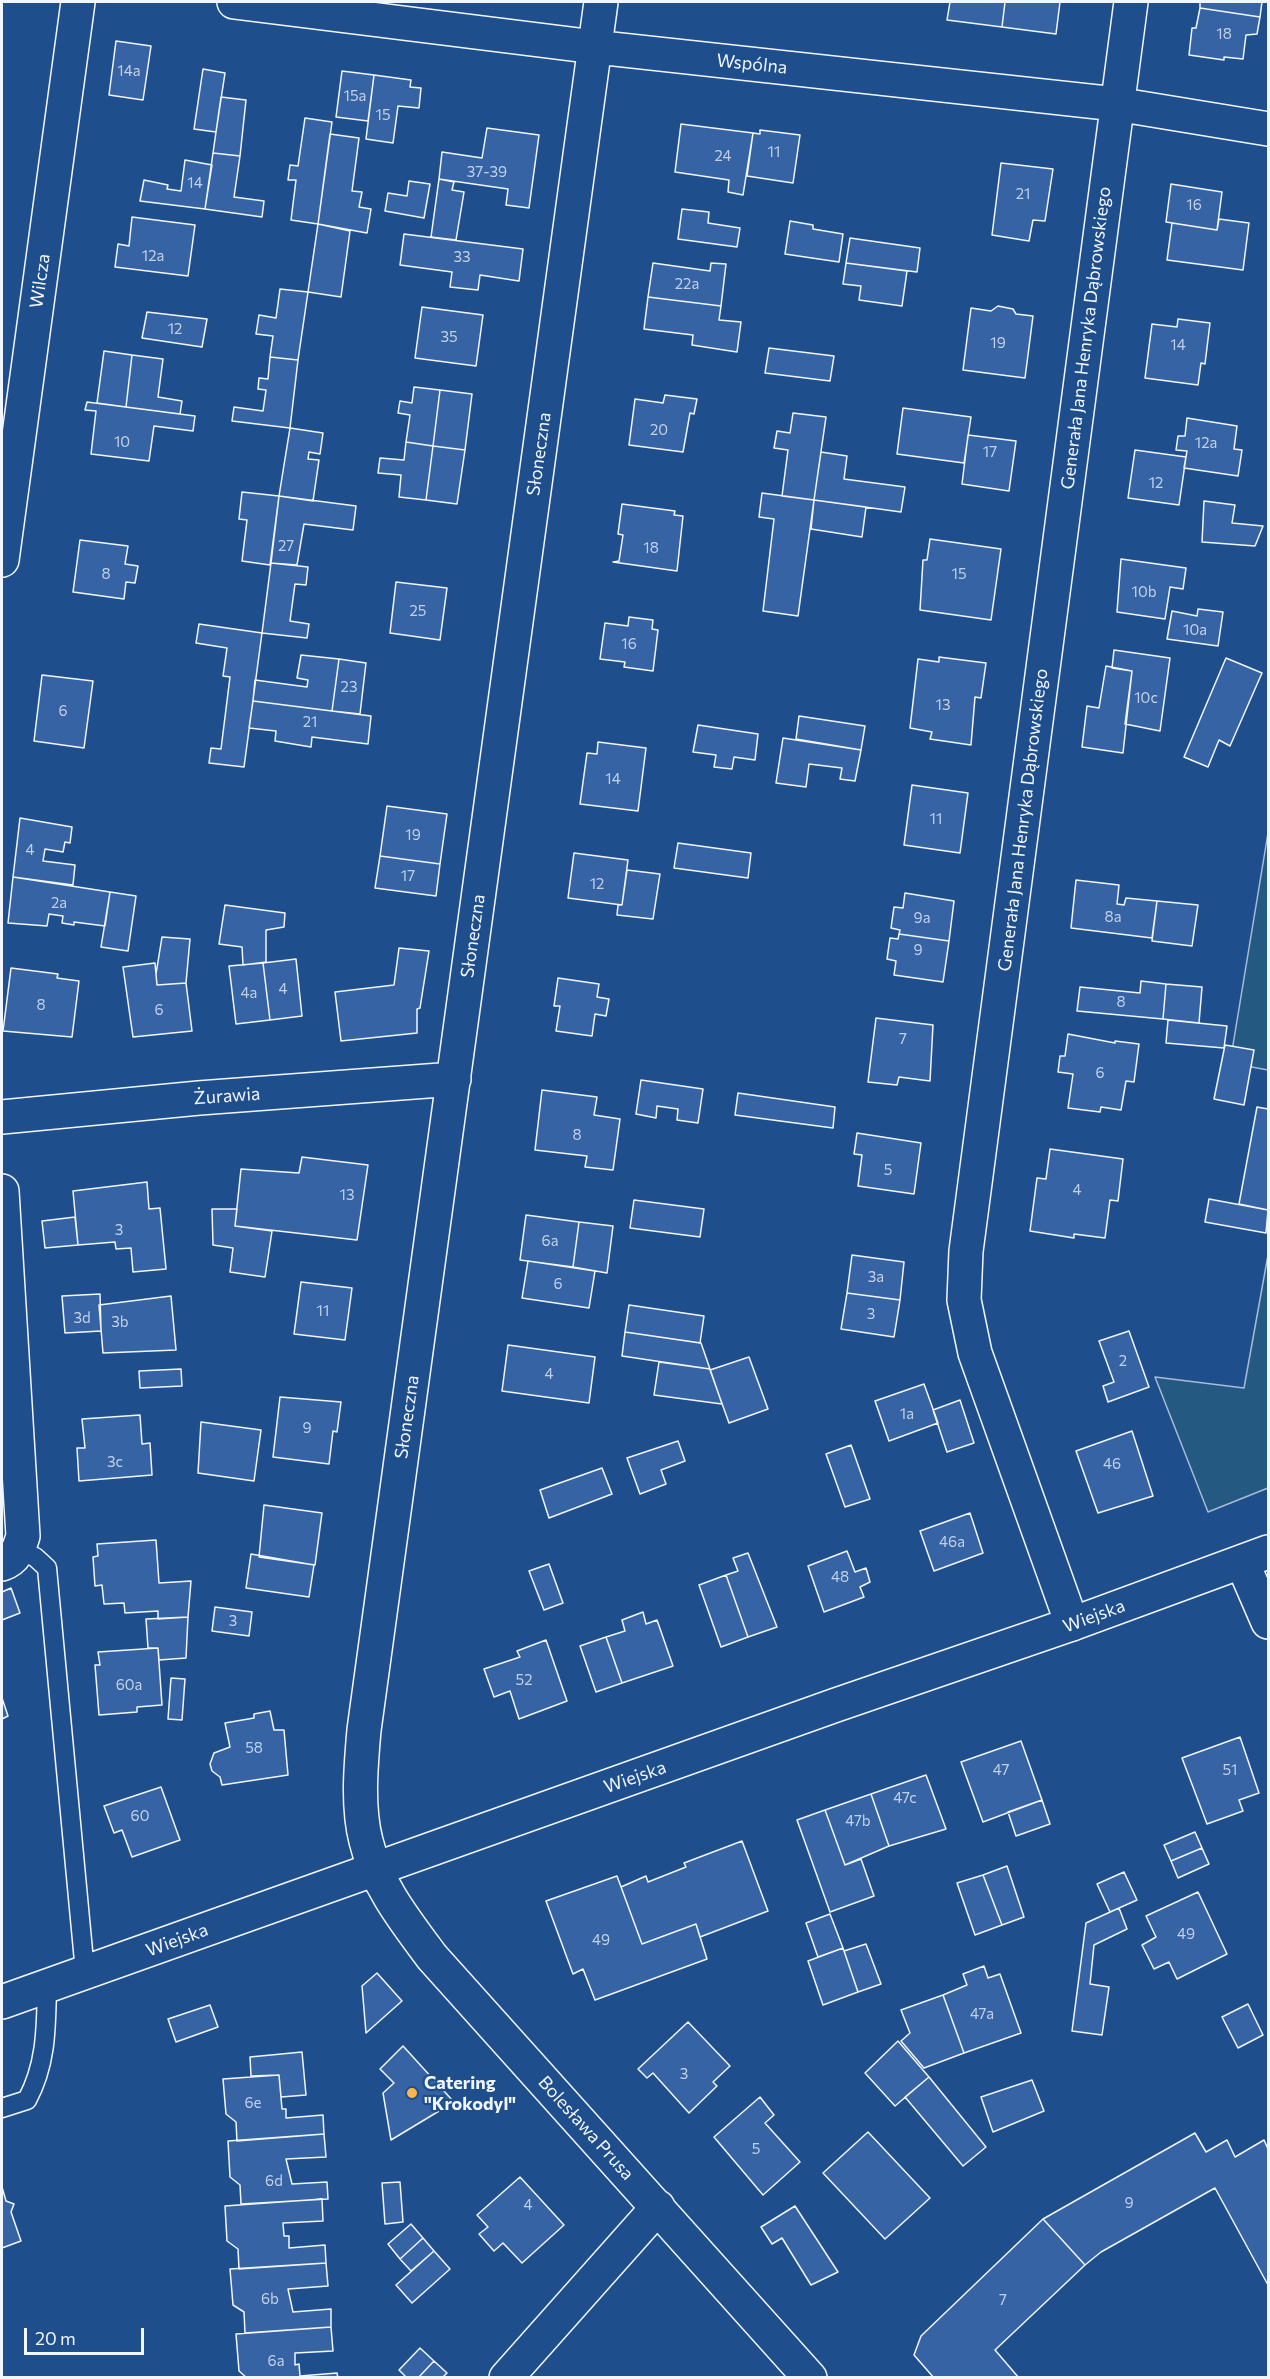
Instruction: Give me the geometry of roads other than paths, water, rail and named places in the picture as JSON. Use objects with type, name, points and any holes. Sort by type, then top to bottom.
[{"type":"street","name":"Wilcza","points":[[2,560],[78,2]]},
{"type":"street","name":"Wspólna","points":[[234,2],[595,47],[1116,104],[1269,129]]},
{"type":"street","name":"Słoneczna","points":[[375,1869],[365,1839],[361,1771],[364,1730],[601,2]]},
{"type":"street","name":"Generała Jana Henryka Dąbrowskiego","points":[[1072,1624],[975,1353],[964,1300],[968,1239],[1131,2]]},
{"type":"street","name":"Żurawia","points":[[2,1117],[198,1098],[454,1079]]},
{"type":"street","points":[[2,1191],[23,1536],[10,1557]]},
{"type":"street","name":"Wiejska","points":[[2,2002],[1072,1624],[1255,1557]]},
{"type":"street","points":[[1255,1557],[1269,1622]]},
{"type":"street","name":"Bolesława Prusa","points":[[375,1869],[403,1918],[432,1957],[810,2378]]},
{"type":"street","points":[[506,2378],[658,2207]]},
{"type":"lane","points":[[10,1557],[35,1557],[47,1569],[85,1972]]},
{"type":"lane","points":[[2,2108],[27,2100],[37,2081],[45,2053],[47,1986]]},
{"type":"place","name":"Catering \"Krokodyl\"","points":[[412,2093]]}]
